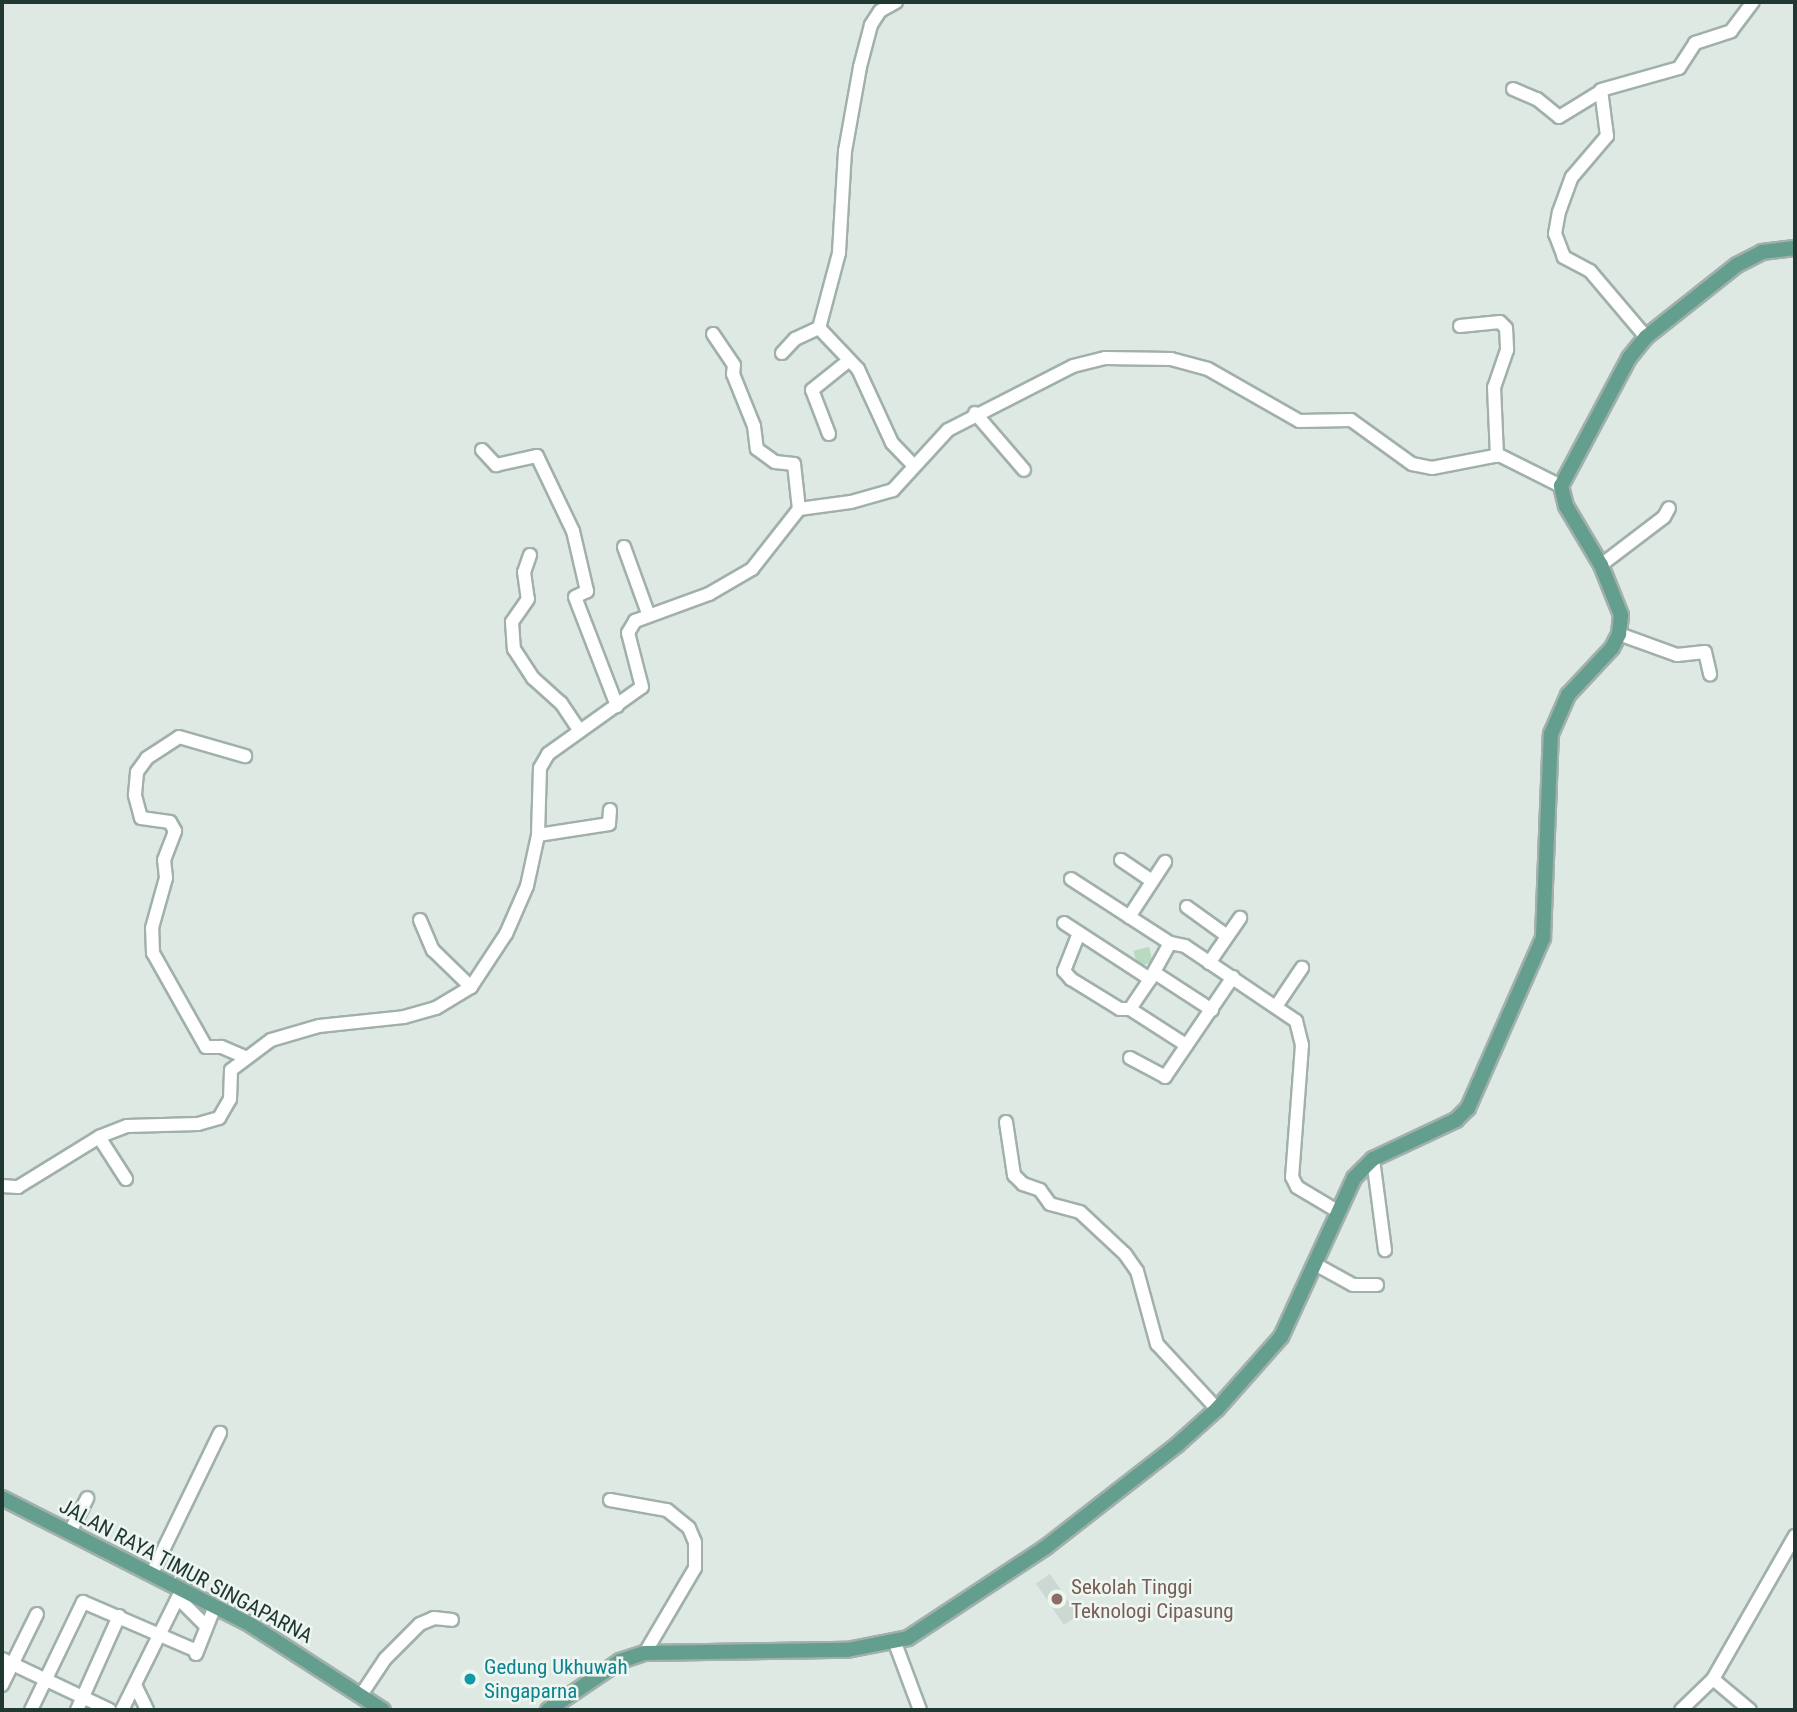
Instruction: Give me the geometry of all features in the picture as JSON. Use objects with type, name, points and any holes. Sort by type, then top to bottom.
[{"type":"main road","points":[[548,1710],[620,1661],[645,1653],[847,1650],[895,1643],[926,1629],[1046,1548],[1217,1409],[1281,1337],[1354,1178],[1373,1159],[1456,1119],[1468,1108],[1543,938],[1546,769],[1556,714],[1619,634],[1621,615],[1601,565],[1566,506],[1561,486],[1629,358],[1646,337],[1737,265],[1762,252],[1795,248]]},
{"type":"main road","name":"JALAN RAYA TIMUR SINGAPARNA","points":[[2,1498],[152,1573],[180,1593],[215,1606],[383,1710]]},
{"type":"street","points":[[819,328],[839,253],[845,151],[859,67],[871,25],[880,11],[896,2]]},
{"type":"street","points":[[1586,92],[1679,68],[1695,43],[1731,31],[1752,2]]},
{"type":"street","points":[[1513,89],[1537,99],[1559,117],[1602,90]]},
{"type":"street","points":[[1602,90],[1607,136],[1572,177],[1555,234],[1564,257],[1590,271],[1646,337]]},
{"type":"street","points":[[1548,201],[1563,201]]},
{"type":"street","points":[[1460,326],[1501,322],[1506,328],[1507,350],[1494,387],[1497,456]]},
{"type":"street","points":[[782,353],[795,339],[819,328]]},
{"type":"street","points":[[819,328],[847,362],[858,369],[892,443],[913,465]]},
{"type":"street","points":[[713,334],[734,365],[733,373],[754,426],[757,449],[775,462],[794,464],[799,509]]},
{"type":"street","points":[[2,1186],[18,1187],[99,1137],[153,1123],[211,1122],[225,1110],[231,1070],[245,1057],[294,1031],[436,1008],[471,987],[506,934],[527,886],[538,835],[540,768],[548,754],[642,687],[628,633],[635,621],[709,594],[752,569],[799,509],[871,498],[893,490],[913,465],[948,430],[975,413],[1073,366],[1105,358],[1171,359],[1208,369],[1299,421],[1338,418],[1359,423],[1412,464],[1432,468],[1497,456],[1561,486]]},
{"type":"street","points":[[829,434],[812,390],[847,362]]},
{"type":"street","points":[[975,413],[1024,470]]},
{"type":"street","points":[[482,450],[496,465],[537,456],[573,531],[587,591],[575,597],[617,706]]},
{"type":"street","points":[[1601,565],[1664,517],[1669,508]]},
{"type":"street","points":[[624,547],[649,616]]},
{"type":"street","points":[[530,555],[524,572],[528,598],[512,622],[514,649],[533,678],[561,703],[579,730]]},
{"type":"street","points":[[1619,634],[1676,655],[1704,652],[1710,674]]},
{"type":"street","points":[[245,756],[179,737],[142,765],[135,795],[141,818],[170,822],[175,831],[164,860],[166,878],[152,928],[153,953],[206,1047],[221,1047],[245,1057]]},
{"type":"street","points":[[538,835],[609,824],[610,810]]},
{"type":"street","points":[[1121,860],[1152,881]]},
{"type":"street","points":[[1129,917],[1166,862]]},
{"type":"street","points":[[1071,879],[1170,943]]},
{"type":"street","points":[[1187,907],[1227,936]]},
{"type":"street","points":[[1209,963],[1240,918]]},
{"type":"street","points":[[420,920],[433,950],[471,987]]},
{"type":"street","points":[[1064,923],[1212,1010]]},
{"type":"street","points":[[1079,933],[1064,974],[1120,1009],[1129,1009],[1186,1045]]},
{"type":"street","points":[[1129,1009],[1152,976],[1170,943],[1176,941],[1277,1005],[1301,1031],[1292,1177],[1297,1187],[1339,1212]]},
{"type":"street","points":[[1277,1005],[1302,968]]},
{"type":"street","points":[[1130,1058],[1162,1077],[1233,978]]},
{"type":"street","points":[[1006,1122],[1014,1175],[1026,1186],[1040,1190],[1050,1204],[1080,1212],[1125,1254],[1136,1271],[1157,1344],[1217,1409]]},
{"type":"street","points":[[99,1137],[126,1179]]},
{"type":"street","points":[[1373,1159],[1385,1250]]},
{"type":"street","points":[[1315,1264],[1353,1285],[1377,1284]]},
{"type":"street","points":[[152,1573],[220,1433]]},
{"type":"street","points":[[70,1532],[87,1498]]},
{"type":"street","points":[[610,1500],[667,1510],[689,1528],[695,1542],[695,1568],[645,1653]]},
{"type":"street","points":[[1681,1710],[1713,1679],[1795,1536]]},
{"type":"street","points":[[122,1710],[180,1593],[206,1626]]},
{"type":"street","points":[[31,1710],[83,1602],[194,1652],[215,1606]]},
{"type":"street","points":[[2,1685],[7,1662],[37,1614]]},
{"type":"street","points":[[80,1704],[119,1616]]},
{"type":"street","points":[[361,1695],[385,1659],[420,1624],[434,1618],[452,1620]]},
{"type":"street","points":[[895,1643],[920,1710]]},
{"type":"street","points":[[7,1662],[45,1681],[80,1704],[110,1710]]},
{"type":"street","points":[[1713,1679],[1750,1710]]},
{"type":"street","points":[[135,1685],[146,1710]]},
{"type":"shaded area","name":"Sekolah Tinggi Teknologi Cipasung","points":[[1050,1574],[1078,1615],[1064,1625],[1036,1584]]},
{"type":"green space","points":[[1149,947],[1153,963],[1137,966],[1133,951]]},
{"type":"place","name":"Sekolah Tinggi Teknologi Cipasung","points":[[1057,1599]]},
{"type":"place","name":"Gedung Ukhuwah Singaparna","points":[[470,1679]]}]
